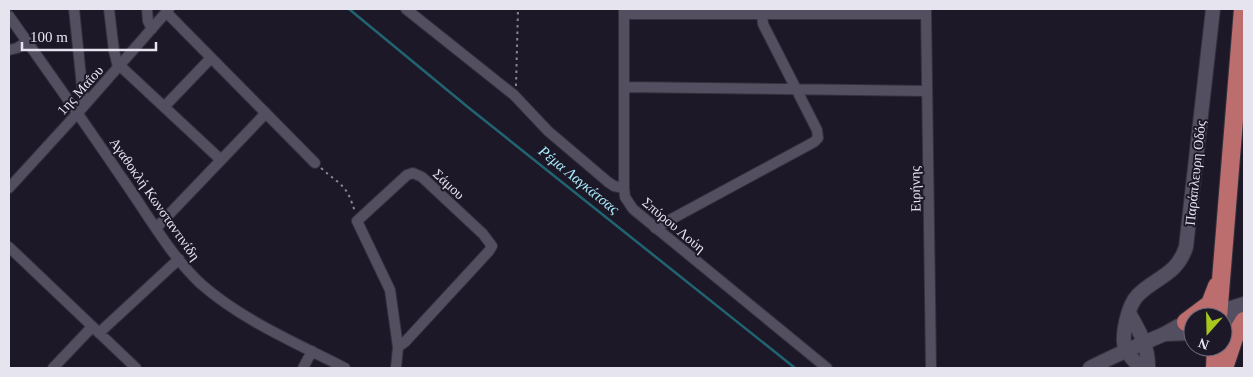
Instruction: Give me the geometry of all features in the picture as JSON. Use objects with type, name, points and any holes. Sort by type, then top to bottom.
[{"type":"highway","points":[[1209,307],[1222,271],[1243,9]]},
{"type":"highway","points":[[1210,307],[1222,271]]},
{"type":"highway","points":[[1224,368],[1234,338],[1244,319]]},
{"type":"street","points":[[9,15],[12,9]]},
{"type":"street","points":[[74,9],[81,110]]},
{"type":"street","points":[[109,9],[114,51],[120,66],[220,159]]},
{"type":"street","points":[[146,9],[148,21],[152,29]]},
{"type":"street","points":[[406,9],[514,95],[548,131],[608,182],[614,186],[624,188]]},
{"type":"street","name":"Παράπλευρη Οδός","points":[[1126,350],[1124,337],[1129,313],[1136,297],[1175,268],[1186,247],[1213,9]]},
{"type":"street","points":[[167,10],[211,58],[316,163]]},
{"type":"street","name":"1ης Μαΐου","points":[[11,182],[81,110],[167,10]]},
{"type":"street","points":[[624,11],[705,11],[762,14],[782,11],[926,11]]},
{"type":"street","name":"Σπύρου Λούη","points":[[624,11],[624,188],[625,197],[630,206],[827,368]]},
{"type":"street","name":"Ειρήνης","points":[[926,11],[931,368]]},
{"type":"street","points":[[655,228],[815,142],[818,136],[817,130],[764,24],[762,14]]},
{"type":"street","name":"Αγαθοκλή Κωνσταντινίδη","points":[[9,15],[27,42],[81,110],[178,260],[200,283],[223,301],[253,320],[345,368]]},
{"type":"street","points":[[9,50],[27,42]]},
{"type":"street","points":[[164,107],[211,58]]},
{"type":"street","points":[[624,87],[927,91]]},
{"type":"street","points":[[156,228],[266,113]]},
{"type":"street","name":"Σάμου","points":[[358,221],[407,175],[415,173],[422,177],[483,234],[492,246],[490,252],[405,342],[398,347]]},
{"type":"street","points":[[358,221],[388,282],[398,347],[396,368]]},
{"type":"street","points":[[9,247],[136,368]]},
{"type":"street","points":[[53,368],[178,260]]},
{"type":"street","points":[[1129,313],[1144,342],[1148,358],[1148,368]]},
{"type":"street","points":[[1090,368],[1164,334],[1176,326],[1183,325]]},
{"type":"street","points":[[1126,350],[1142,368]]},
{"type":"street","points":[[303,368],[312,351]]},
{"type":"path","points":[[514,95],[516,85],[518,9]]},
{"type":"path","points":[[316,163],[345,187],[358,221]]},
{"type":"waterway","name":"Ρέμα Λαγκάτσας","points":[[349,9],[469,108],[795,368]]}]
